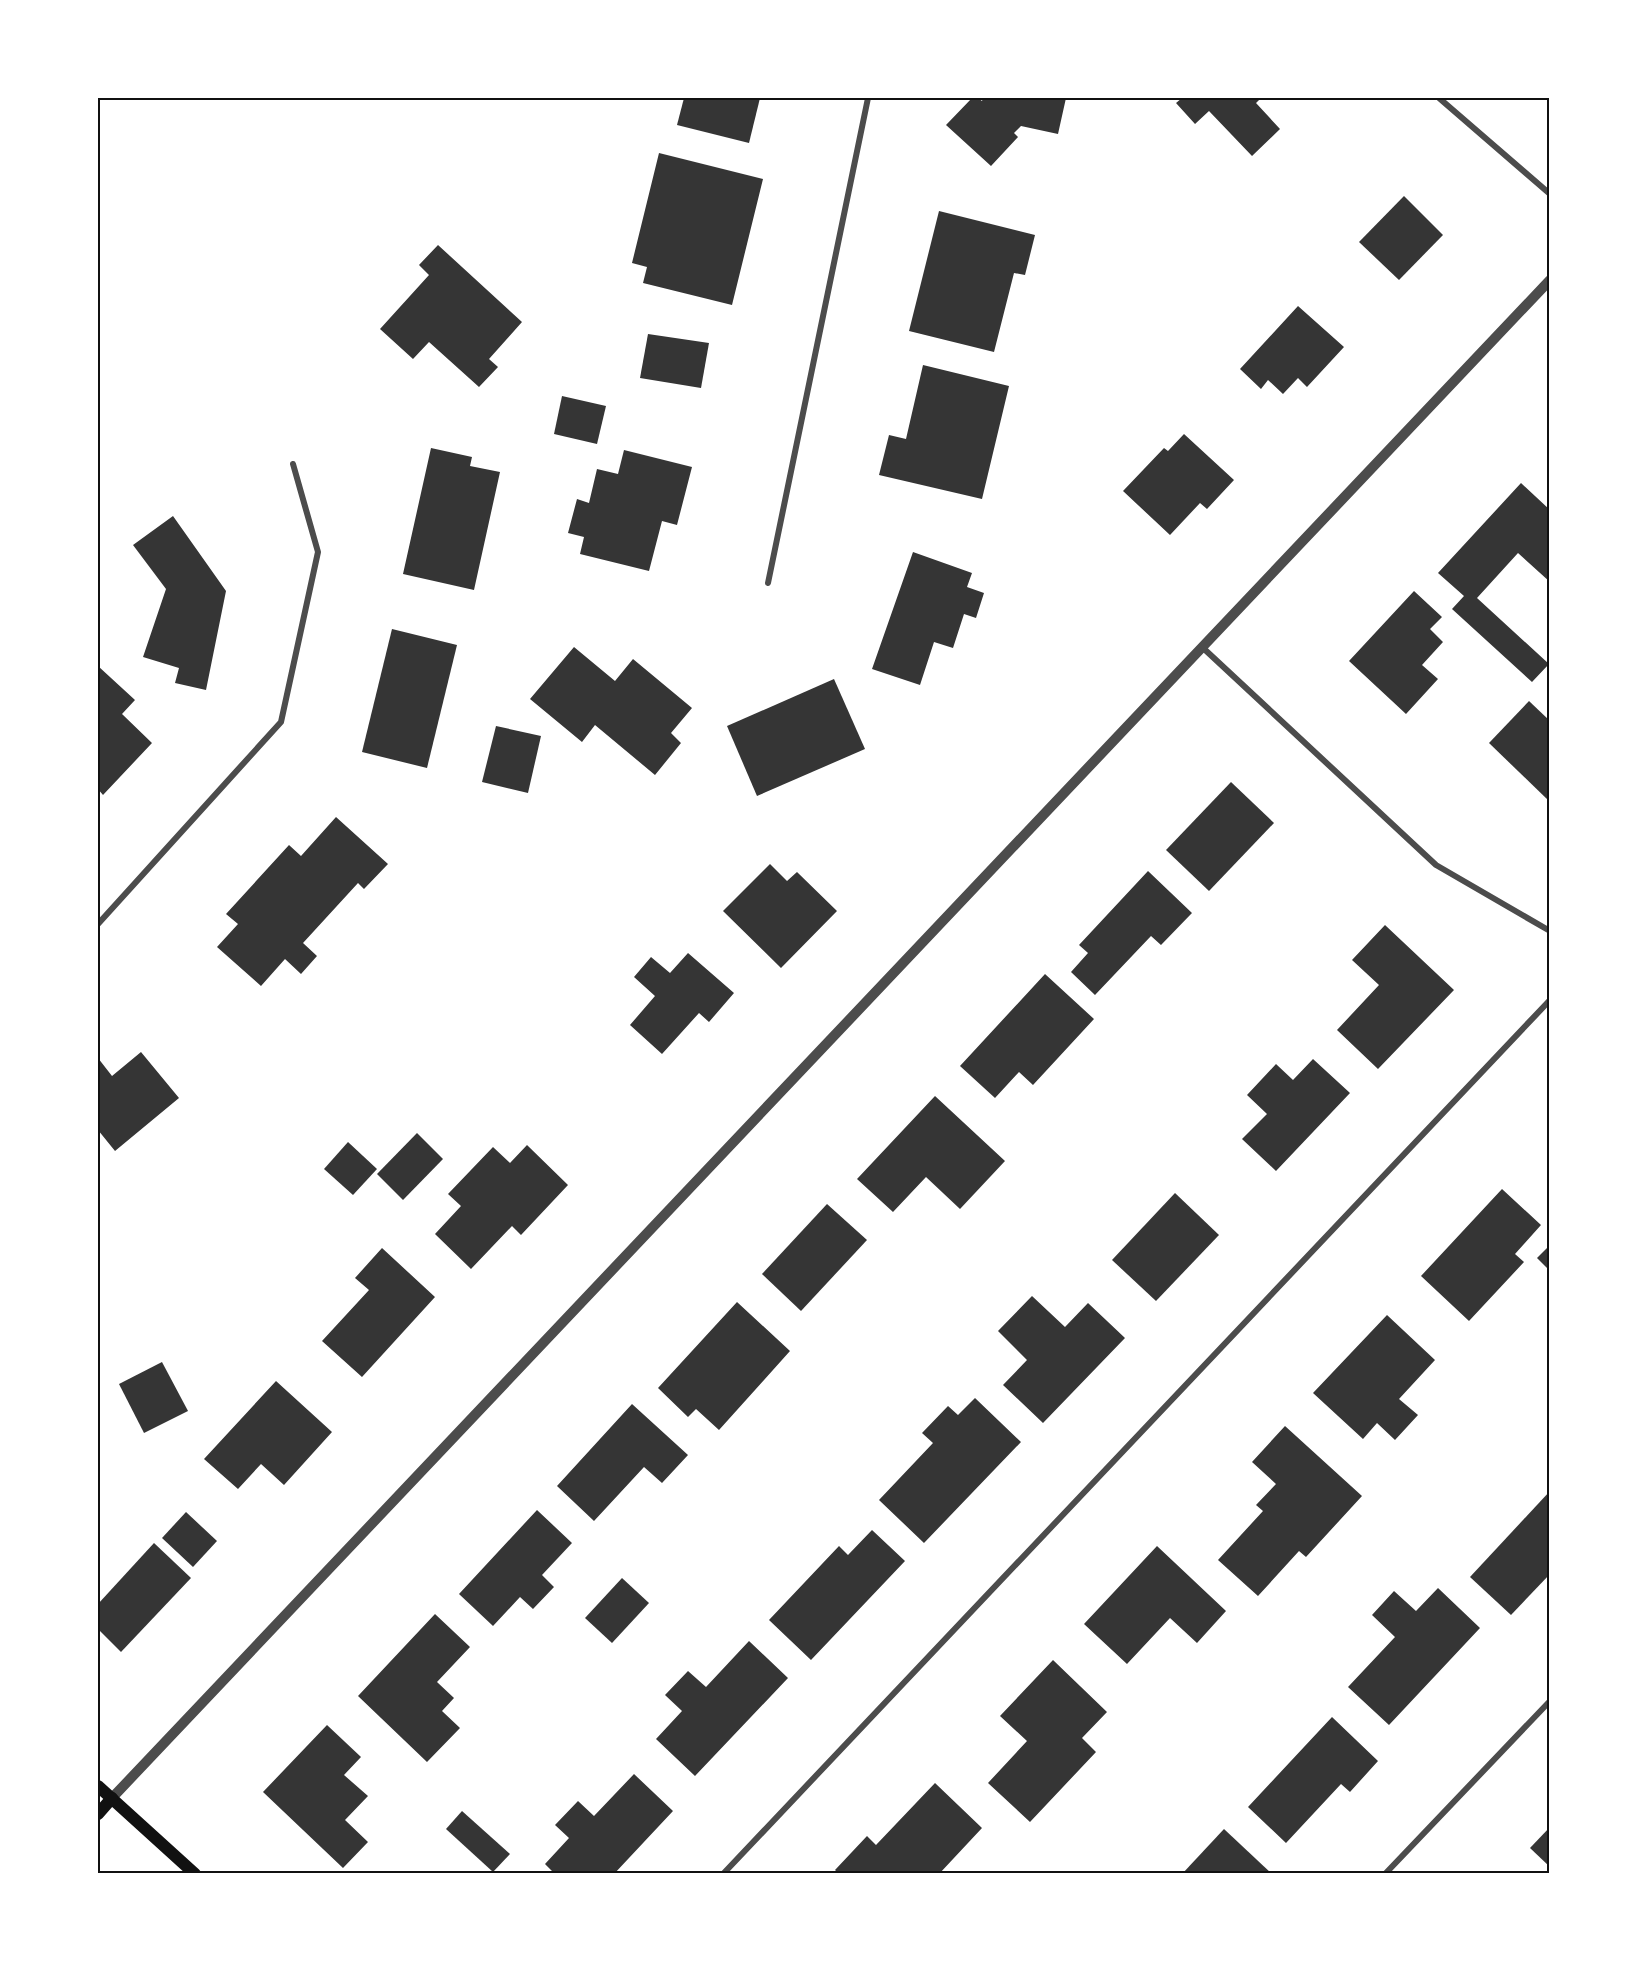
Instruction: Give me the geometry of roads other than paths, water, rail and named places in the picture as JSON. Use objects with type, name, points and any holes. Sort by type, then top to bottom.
[{"type":"main road","points":[[98,1786],[195,1874]]},
{"type":"main road","points":[[98,1814],[112,1798]]},
{"type":"street","points":[[768,583],[868,98]]},
{"type":"street","points":[[1439,98],[1550,194]]},
{"type":"street","points":[[112,1798],[1550,280]]},
{"type":"street","points":[[98,924],[281,722],[318,552],[293,464]]},
{"type":"street","points":[[1202,647],[1436,865],[1550,931]]},
{"type":"street","points":[[723,1874],[1550,1000]]},
{"type":"street","points":[[1385,1874],[1550,1701]]}]
